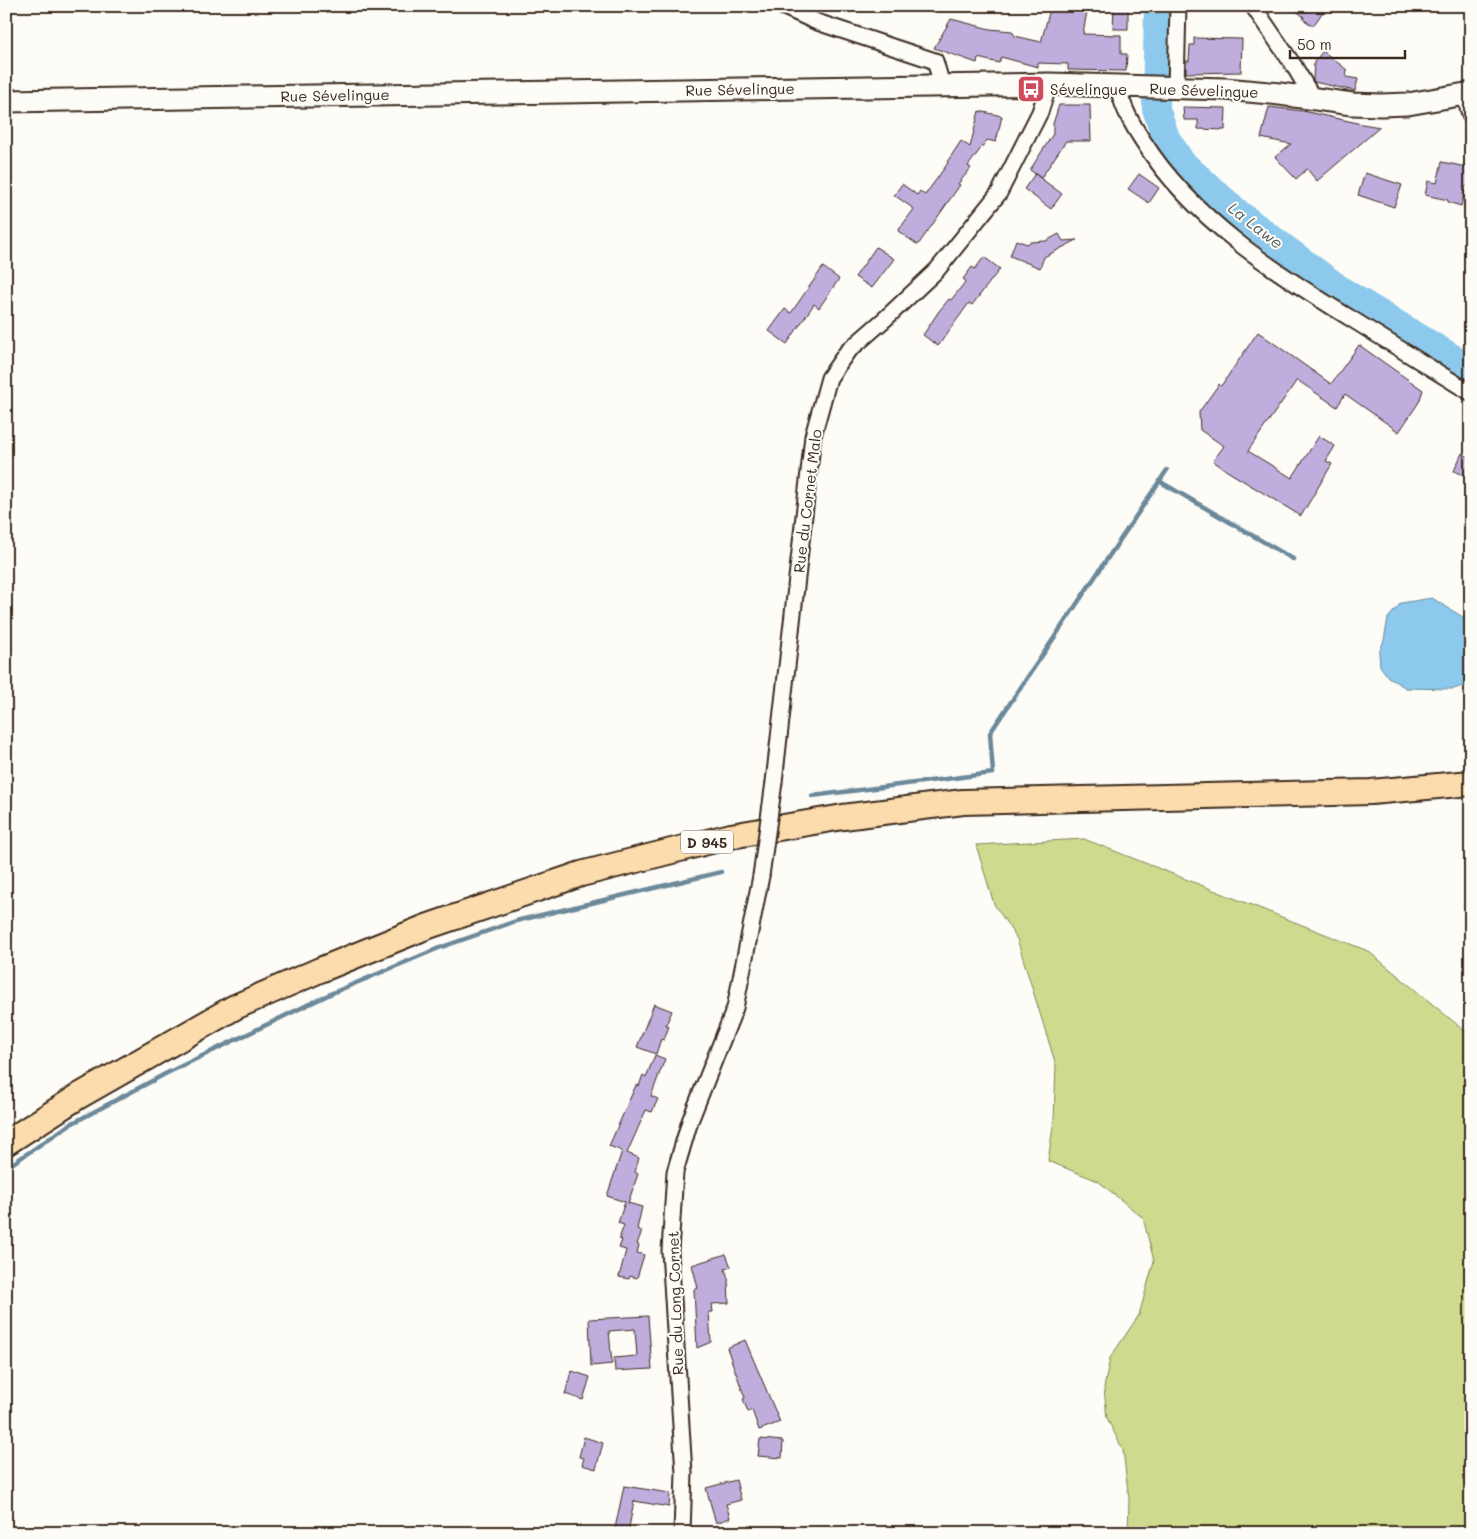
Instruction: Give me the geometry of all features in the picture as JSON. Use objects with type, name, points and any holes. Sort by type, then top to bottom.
[{"type":"main road","name":"Rue Sévelingue","points":[[6,101],[1049,84],[1225,89],[1352,104],[1381,105],[1408,104],[1468,94]]},
{"type":"main road","name":"D 945","points":[[6,1143],[80,1096],[235,1007],[320,970],[426,927],[581,874],[731,836],[843,818],[963,802],[1371,792],[1471,783]]},
{"type":"street","points":[[782,6],[817,22],[935,62],[942,85]]},
{"type":"street","points":[[1172,88],[1178,6]]},
{"type":"street","points":[[1253,6],[1294,66],[1313,98]]},
{"type":"street","name":"Rue du Cornet Malo","points":[[761,876],[774,782],[813,436],[829,378],[847,352],[937,270],[999,193],[1040,112],[1049,84]]},
{"type":"street","points":[[1128,87],[1121,101],[1133,126],[1158,164],[1195,206],[1246,249],[1318,298],[1471,393]]},
{"type":"street","points":[[1468,94],[1471,117]]},
{"type":"street","name":"Rue du Long Cornet","points":[[682,1533],[684,1473],[670,1251],[675,1172],[690,1121],[735,1008],[761,876]]},
{"type":"green space","points":[[1084,839],[1368,951],[1471,1036],[1471,1516],[1461,1533],[1128,1533],[1129,1499],[1123,1450],[1107,1418],[1104,1388],[1110,1358],[1139,1315],[1154,1261],[1143,1218],[1098,1181],[1048,1161],[1054,1120],[1056,1065],[1017,939],[994,904],[976,845]]},
{"type":"water","points":[[1432,598],[1471,622],[1471,683],[1454,689],[1406,688],[1388,677],[1380,666],[1379,653],[1384,640],[1388,618],[1401,603]]},
{"type":"building","points":[[1051,6],[1088,6],[1083,34],[1121,35],[1121,54],[1127,54],[1126,71],[1068,70],[1068,64],[1038,63],[1038,67],[1001,57],[999,63],[978,58],[977,63],[934,48],[951,19],[990,29],[1012,31],[1015,36],[1041,42]]},
{"type":"building","points":[[1114,6],[1128,6],[1128,29],[1113,29]]},
{"type":"building","points":[[1290,6],[1327,6],[1313,26]]},
{"type":"building","points":[[1194,38],[1242,39],[1241,72],[1186,73],[1186,61],[1189,61],[1190,45],[1194,45]]},
{"type":"building","points":[[1323,51],[1347,70],[1346,77],[1358,79],[1355,91],[1314,82],[1314,62]]},
{"type":"building","points":[[1059,105],[1090,105],[1091,141],[1066,141],[1041,178],[1030,170],[1053,134],[1053,124]]},
{"type":"building","points":[[1183,107],[1226,108],[1225,130],[1198,129],[1198,120],[1184,120]]},
{"type":"building","points":[[1269,107],[1303,111],[1380,127],[1317,181],[1307,169],[1296,179],[1275,157],[1291,144],[1261,138]]},
{"type":"building","points":[[979,111],[1002,116],[996,142],[987,140],[968,166],[971,168],[958,184],[960,185],[918,245],[898,231],[914,209],[894,195],[902,184],[917,195],[920,191],[925,195],[961,141],[970,147]]},
{"type":"building","points":[[1442,162],[1471,168],[1471,187],[1466,186],[1461,206],[1448,202],[1448,200],[1425,195],[1428,181],[1437,183]]},
{"type":"building","points":[[1365,173],[1402,185],[1394,207],[1358,195]]},
{"type":"building","points":[[1035,174],[1062,194],[1051,209],[1024,189]]},
{"type":"building","points":[[1139,174],[1159,188],[1149,203],[1128,189]]},
{"type":"building","points":[[1059,234],[1063,241],[1077,240],[1044,257],[1040,268],[1010,256],[1016,240],[1027,244],[1030,242],[1046,241]]},
{"type":"building","points":[[876,247],[894,259],[872,288],[855,277]]},
{"type":"building","points":[[984,257],[1000,269],[972,305],[969,303],[938,346],[923,335],[939,311],[949,299],[951,300],[966,281],[963,279],[972,267],[975,269]]},
{"type":"building","points":[[823,267],[839,279],[819,308],[814,304],[787,344],[769,331],[785,309],[791,313]]},
{"type":"building","points":[[1258,332],[1331,384],[1359,345],[1423,390],[1419,402],[1399,432],[1345,394],[1337,407],[1297,380],[1248,451],[1292,478],[1319,436],[1335,446],[1326,461],[1332,464],[1301,516],[1213,461],[1224,446],[1200,430],[1199,412],[1219,384],[1221,386]]},
{"type":"building","points":[[1462,453],[1471,458],[1471,478],[1454,471]]},
{"type":"building","points":[[654,1004],[672,1011],[666,1025],[669,1026],[664,1040],[661,1039],[656,1054],[637,1047]]},
{"type":"building","points":[[655,1055],[665,1059],[651,1096],[658,1099],[652,1112],[646,1110],[627,1153],[639,1158],[635,1172],[638,1174],[628,1203],[642,1207],[637,1229],[642,1231],[637,1244],[639,1245],[637,1253],[644,1255],[637,1278],[630,1276],[629,1279],[619,1277],[626,1250],[619,1248],[622,1240],[619,1239],[624,1225],[618,1223],[625,1202],[607,1196],[622,1151],[609,1146],[636,1085],[639,1086],[643,1075],[646,1077]]},
{"type":"building","points":[[726,1254],[731,1267],[725,1269],[728,1278],[729,1303],[712,1304],[713,1312],[709,1312],[711,1342],[697,1348],[694,1289],[698,1288],[692,1265]]},
{"type":"building","points":[[648,1316],[652,1369],[615,1371],[614,1358],[637,1356],[635,1329],[609,1331],[612,1364],[591,1366],[589,1319]]},
{"type":"building","points":[[745,1340],[780,1422],[759,1430],[752,1410],[748,1412],[743,1399],[745,1398],[727,1348]]},
{"type":"building","points":[[572,1371],[590,1377],[583,1400],[565,1394]]},
{"type":"building","points":[[584,1437],[603,1443],[596,1469],[582,1465],[584,1458],[579,1457]]},
{"type":"building","points":[[760,1439],[783,1441],[782,1458],[758,1456]]},
{"type":"building","points":[[736,1480],[741,1500],[726,1504],[730,1518],[716,1523],[706,1488]]},
{"type":"building","points":[[624,1486],[670,1493],[669,1507],[634,1501],[628,1533],[614,1533]]},
{"type":"waterway","name":"La Lawe","points":[[1158,6],[1156,109],[1166,138],[1182,163],[1240,215],[1342,291],[1471,369]]},
{"type":"waterway","points":[[812,796],[993,773],[990,733],[1167,470]]},
{"type":"waterway","points":[[1159,481],[1293,559]]},
{"type":"waterway","points":[[6,1168],[69,1125],[167,1073],[330,994],[439,948],[516,921],[721,872]]},
{"type":"waterway","points":[[1467,1533],[1471,1526]]},
{"type":"place","name":"Sévelingue","points":[[1031,89]]}]
